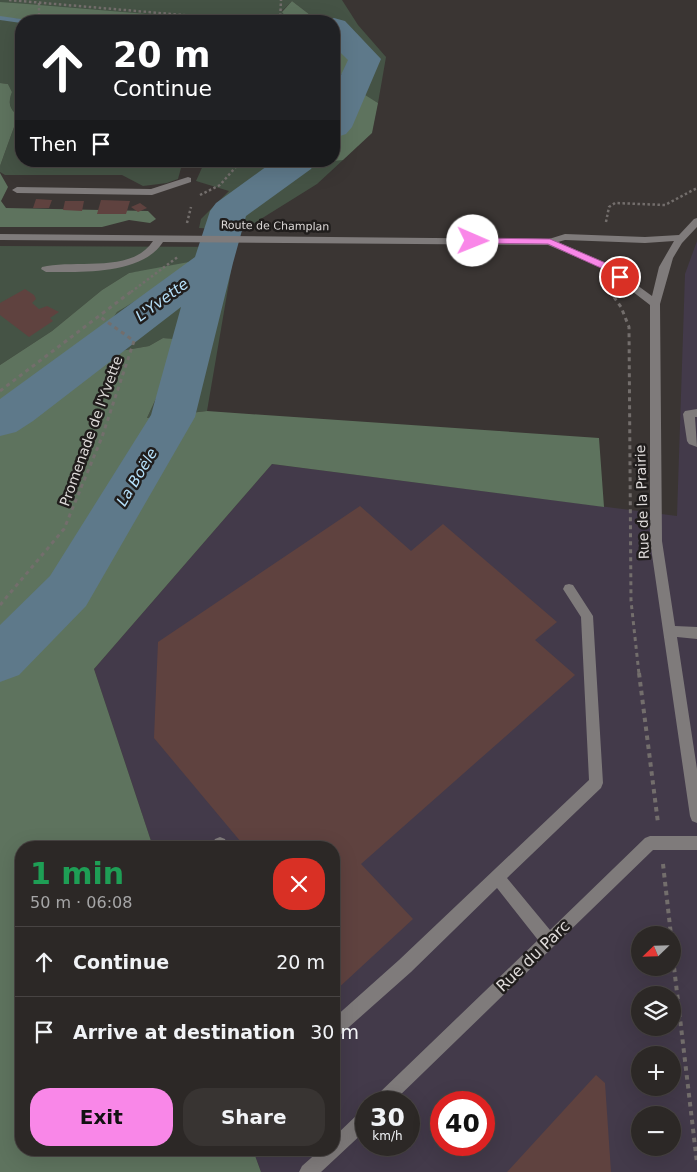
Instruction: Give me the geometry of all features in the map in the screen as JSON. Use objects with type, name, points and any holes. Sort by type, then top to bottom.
[{"type":"street","points":[[17,190],[152,192],[188,180]]},
{"type":"street","points":[[550,242],[605,266],[655,304],[668,255],[697,221]]},
{"type":"street","name":"Route de Champlan","points":[[0,237],[184,237],[550,242]]},
{"type":"street","points":[[550,242],[565,237],[607,240],[681,238]]},
{"type":"street","points":[[46,269],[102,266],[133,261],[157,247],[161,238]]},
{"type":"street","name":"Rue de la Prairie","points":[[655,304],[656,542],[697,816]]},
{"type":"street","points":[[697,413],[689,414],[694,440],[697,443]]},
{"type":"street","points":[[340,1024],[406,966],[596,783],[587,616],[569,589]]},
{"type":"street","points":[[669,631],[697,632]]},
{"type":"street","points":[[660,842],[697,843]]},
{"type":"street","name":"Rue du Parc","points":[[393,1091],[650,843],[660,842]]},
{"type":"street","points":[[497,878],[549,941]]},
{"type":"street","points":[[340,1143],[355,1129]]},
{"type":"street","points":[[308,1172],[326,1156]]},
{"type":"path","points":[[9,0],[176,15]]},
{"type":"path","points":[[280,15],[281,0]]},
{"type":"path","points":[[38,4],[38,15]]},
{"type":"path","points":[[200,195],[220,185],[236,167]]},
{"type":"path","points":[[607,240],[606,214],[609,207],[615,204],[665,205],[697,188]]},
{"type":"path","points":[[0,391],[179,256],[184,237]]},
{"type":"path","points":[[605,266],[602,277],[621,307],[629,327],[630,601],[670,926]]},
{"type":"path","name":"Promenade de l'Yvette","points":[[0,605],[64,530],[102,436],[134,341],[99,316]]},
{"type":"path","points":[[675,976],[697,1163]]},
{"type":"shaded area","points":[[697,241],[697,1172],[261,1172],[255,1156],[340,1156],[340,841],[151,841],[94,669],[272,464],[677,516],[685,274]]},
{"type":"green space","points":[[0,0],[342,0],[358,25],[386,57],[378,103],[368,97],[340,90],[340,74],[345,75],[358,56],[340,40],[340,15],[310,15],[292,1],[282,11],[285,15],[15,15],[15,112],[10,105],[12,92],[8,84],[0,83]]},
{"type":"green space","points":[[292,1],[310,15],[284,15],[282,12]]},
{"type":"green space","points":[[0,2],[158,15],[15,15],[15,19],[0,17]]},
{"type":"green space","points":[[340,40],[358,56],[354,71],[349,75],[340,74]]},
{"type":"green space","points":[[0,83],[8,84],[12,92],[10,105],[15,112],[15,124],[0,166]]},
{"type":"green space","points":[[340,88],[365,95],[378,103],[372,133],[343,160],[340,160]]},
{"type":"green space","points":[[15,124],[15,167],[181,168],[178,179],[167,183],[143,186],[122,175],[5,175],[0,172],[0,166]]},
{"type":"green space","points":[[202,167],[335,167],[317,184],[243,230],[199,228],[201,219],[229,191],[196,181]]},
{"type":"green space","points":[[0,173],[8,187],[1,201],[6,208],[148,211],[156,219],[150,223],[129,220],[102,227],[0,227]]},
{"type":"green space","points":[[0,246],[237,247],[233,259],[207,411],[147,418],[183,341],[163,338],[149,346],[120,351],[109,344],[102,334],[116,313],[134,301],[160,292],[188,290],[144,271],[129,273],[102,290],[52,331],[0,365]]},
{"type":"green space","points":[[189,262],[197,265],[201,276],[198,286],[188,290],[167,290],[145,295],[117,312],[102,334],[109,344],[120,351],[149,346],[163,338],[183,340],[147,418],[207,411],[599,438],[604,507],[272,464],[94,669],[151,841],[15,841],[15,1156],[255,1156],[261,1172],[0,1172],[0,365],[52,331],[102,290],[129,273]]},
{"type":"building","points":[[36,199],[52,200],[49,208],[33,208]]},
{"type":"building","points":[[101,200],[130,201],[126,214],[97,214]]},
{"type":"building","points":[[65,201],[84,201],[82,211],[63,210]]},
{"type":"building","points":[[140,203],[147,208],[138,212],[131,207]]},
{"type":"building","points":[[25,289],[34,295],[36,299],[32,303],[39,309],[47,306],[59,312],[50,318],[53,321],[29,337],[0,315],[0,303]]},
{"type":"building","points":[[360,506],[411,551],[443,524],[557,622],[535,640],[575,675],[361,864],[413,919],[340,986],[340,841],[240,841],[154,738],[158,642]]},
{"type":"building","points":[[596,1075],[605,1083],[611,1172],[507,1172]]},
{"type":"waterway","points":[[0,18],[15,20]]},
{"type":"waterway","name":"L'Yvette","points":[[340,34],[365,59],[340,114]]},
{"type":"waterway","name":"L'Yvette","points":[[213,263],[229,211],[290,167]]},
{"type":"waterway","name":"L'Yvette","points":[[0,420],[17,410],[213,263]]},
{"type":"waterway","name":"La Boële","points":[[0,659],[68,591],[173,417],[213,263]]},
{"type":"route","points":[[473,241],[550,242],[605,266],[620,277]]}]
